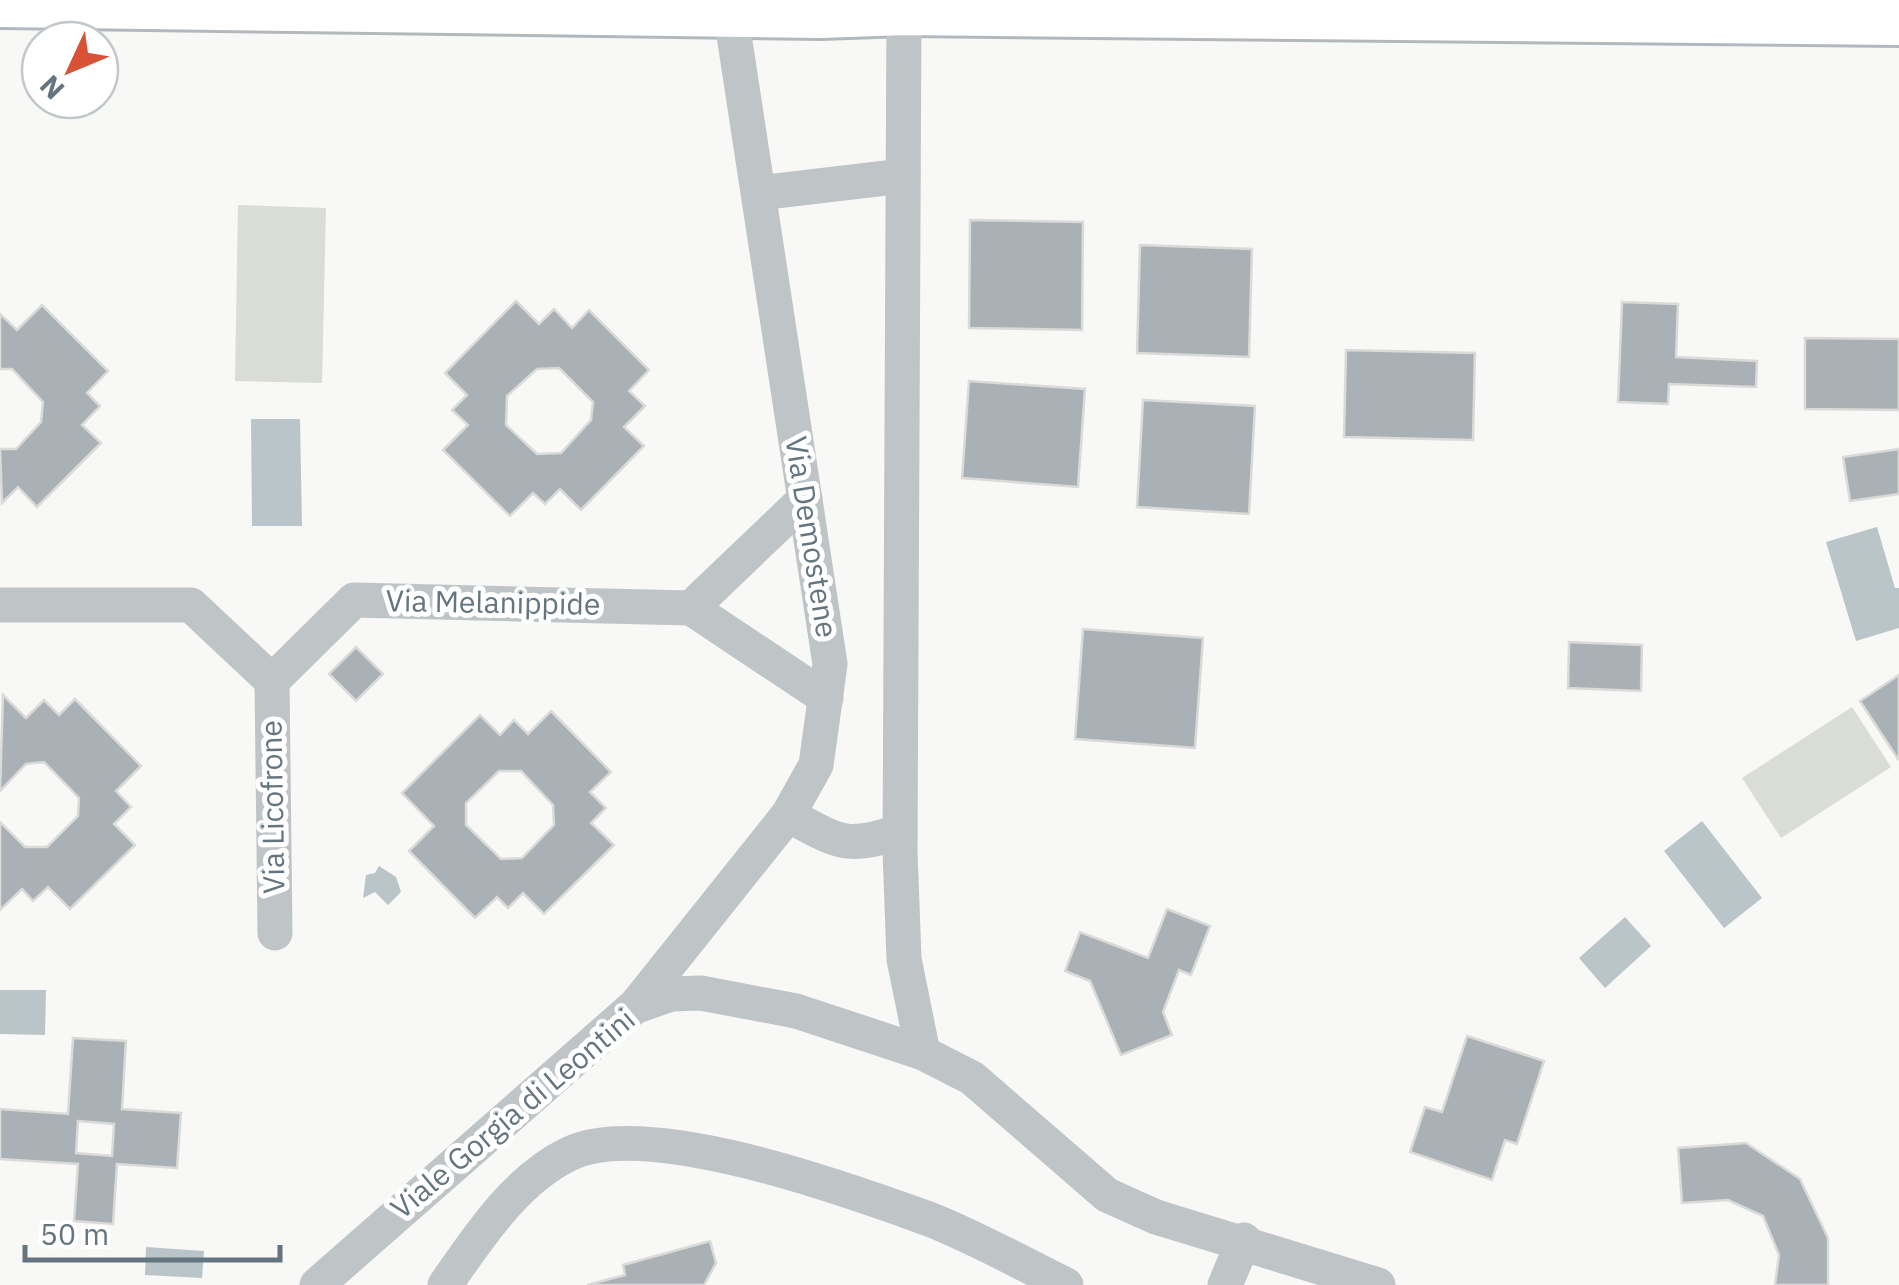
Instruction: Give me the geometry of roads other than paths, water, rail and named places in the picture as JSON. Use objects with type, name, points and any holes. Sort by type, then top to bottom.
[{"type":"street","points":[[0,1],[1899,18]]},
{"type":"street","points":[[904,9],[900,831],[904,959],[923,1053]]},
{"type":"street","name":"Via Demostene","points":[[634,1007],[788,815],[816,765],[830,664],[730,10]]},
{"type":"street","points":[[758,193],[903,176]]},
{"type":"street","points":[[805,498],[691,608],[826,698]]},
{"type":"street","name":"Via Melanippide","points":[[272,682],[354,600],[691,608]]},
{"type":"street","points":[[0,605],[191,605],[272,682]]},
{"type":"street","name":"Via Licofrone","points":[[272,682],[275,933]]},
{"type":"street","points":[[788,815],[832,839],[864,844],[900,831]]},
{"type":"street","name":"Viale Gorgia di Leontini","points":[[317,1285],[634,1007],[671,994],[701,993],[796,1011],[923,1053],[972,1078],[1107,1196],[1156,1216],[1244,1240],[1378,1285]]},
{"type":"street","name":"Viale Gorgia di Leontini","points":[[445,1285],[487,1226],[529,1182],[570,1153],[623,1142],[734,1157],[931,1220],[1066,1285]]},
{"type":"street","points":[[1225,1285],[1244,1240]]}]
